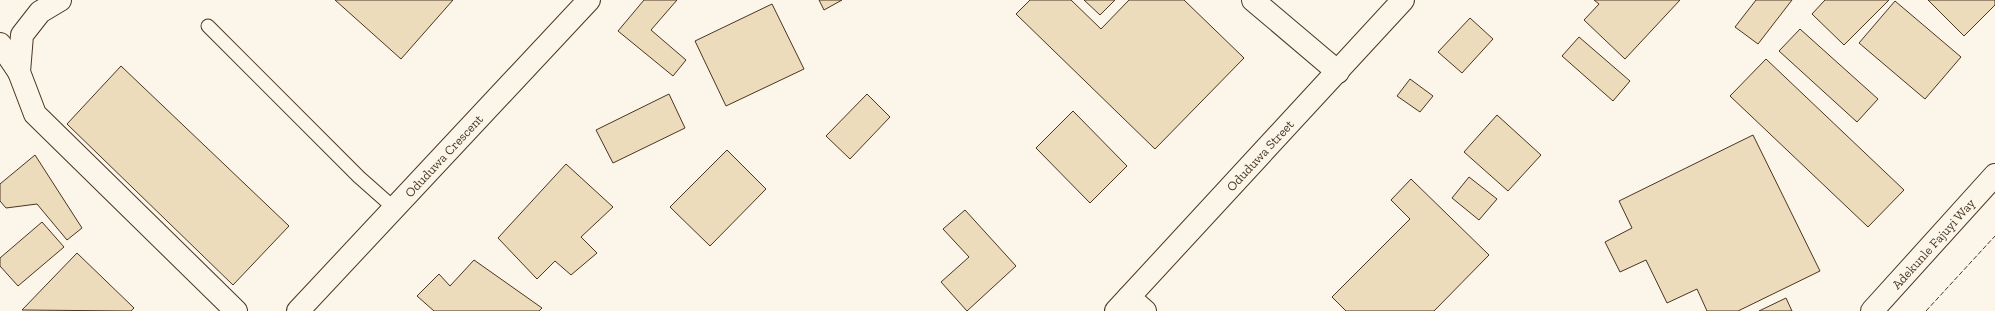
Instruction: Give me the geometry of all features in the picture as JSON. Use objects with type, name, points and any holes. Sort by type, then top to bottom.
[{"type":"street","points":[[19,72],[22,35],[40,12],[60,0]]},
{"type":"street","name":"Oduduwa Crescent","points":[[298,311],[589,0]]},
{"type":"street","points":[[1253,0],[1338,72]]},
{"type":"street","name":"Oduduwa Street","points":[[1130,306],[1403,0]]},
{"type":"street","points":[[0,44],[19,72],[35,114],[236,311]]},
{"type":"street","name":"Adekunle Fajuyi Way","points":[[1872,311],[1995,176]]},
{"type":"lane","points":[[208,26],[359,177],[394,208]]},
{"type":"building","points":[[335,0],[453,0],[401,59]]},
{"type":"building","points":[[644,0],[677,0],[651,30],[686,60],[673,76],[618,31]]},
{"type":"building","points":[[819,0],[842,0],[824,10]]},
{"type":"building","points":[[1030,0],[1071,0],[1101,29],[1129,0],[1184,0],[1244,58],[1155,149],[1016,14]]},
{"type":"building","points":[[1084,0],[1115,0],[1100,15]]},
{"type":"building","points":[[1594,0],[1680,0],[1625,59],[1584,20],[1599,4]]},
{"type":"building","points":[[1756,0],[1792,0],[1758,44],[1735,27]]},
{"type":"building","points":[[1825,0],[1889,0],[1844,45],[1812,14]]},
{"type":"building","points":[[1928,0],[1995,0],[1995,5],[1964,36]]},
{"type":"building","points":[[1895,1],[1961,57],[1925,99],[1859,43]]},
{"type":"building","points":[[772,4],[804,69],[726,106],[695,41]]},
{"type":"building","points":[[1470,18],[1493,39],[1462,73],[1438,52]]},
{"type":"building","points":[[1800,29],[1878,99],[1857,122],[1779,51]]},
{"type":"building","points":[[1579,37],[1630,81],[1613,101],[1562,56]]},
{"type":"building","points":[[1766,59],[1904,190],[1868,227],[1730,96]]},
{"type":"building","points":[[121,66],[289,226],[233,285],[67,124]]},
{"type":"building","points":[[1410,79],[1433,96],[1420,112],[1397,96]]},
{"type":"building","points":[[669,94],[685,128],[613,163],[596,130]]},
{"type":"building","points":[[867,94],[890,117],[850,159],[826,136]]},
{"type":"building","points":[[1073,111],[1127,166],[1090,203],[1036,148]]},
{"type":"building","points":[[1497,115],[1541,155],[1508,191],[1464,152]]},
{"type":"building","points":[[1753,135],[1820,271],[1738,311],[1707,311],[1697,289],[1667,303],[1646,260],[1620,272],[1605,242],[1632,228],[1619,201]]},
{"type":"building","points":[[727,150],[766,189],[710,246],[670,207]]},
{"type":"building","points":[[35,155],[82,228],[67,240],[37,204],[6,208],[0,201],[0,184]]},
{"type":"building","points":[[566,164],[613,207],[581,237],[597,253],[571,275],[555,261],[537,279],[498,238]]},
{"type":"building","points":[[1469,177],[1497,199],[1479,220],[1452,198]]},
{"type":"building","points":[[1411,179],[1489,255],[1434,311],[1346,311],[1332,297],[1410,219],[1391,200]]},
{"type":"building","points":[[965,210],[1016,266],[967,311],[941,282],[969,257],[943,229]]},
{"type":"building","points":[[42,222],[64,247],[18,286],[0,266],[0,258]]},
{"type":"building","points":[[77,253],[134,308],[131,311],[22,310]]},
{"type":"building","points":[[474,260],[542,308],[539,311],[434,311],[417,296],[439,274],[450,286]]},
{"type":"building","points":[[1786,298],[1792,311],[1759,311]]},
{"type":"fence","points":[[1926,311],[1995,236]]}]
